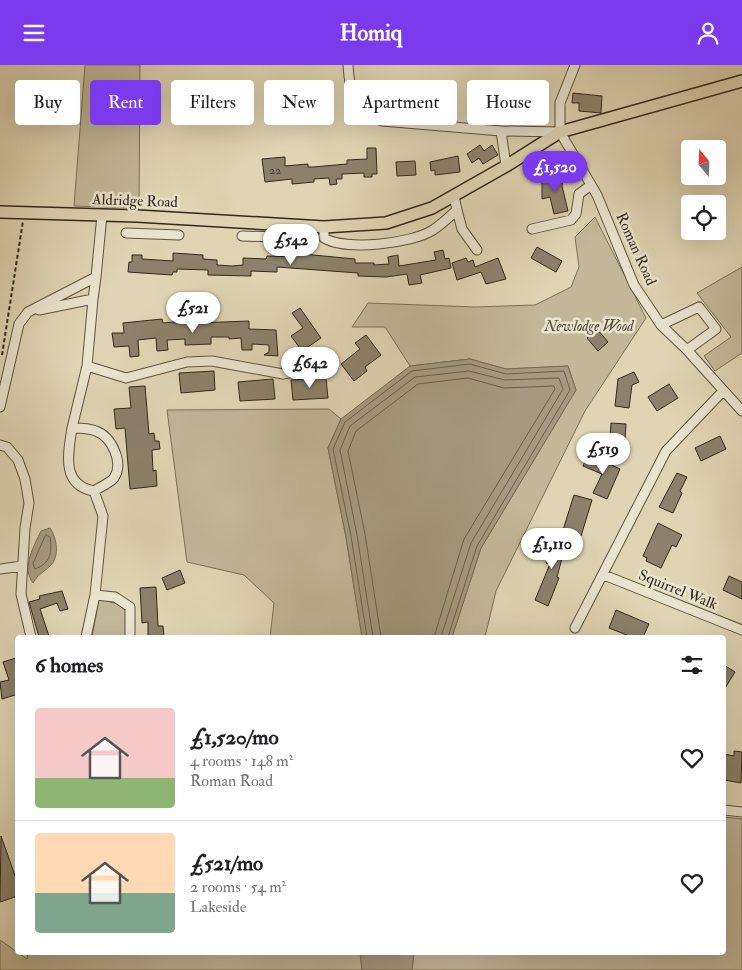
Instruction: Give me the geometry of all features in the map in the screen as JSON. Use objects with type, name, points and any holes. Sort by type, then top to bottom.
[{"type":"main road","name":"Aldridge Road","points":[[0,213],[137,216],[269,222],[324,227],[386,223],[432,208],[506,166],[560,132],[742,81]]},
{"type":"street","points":[[348,65],[349,82],[361,111],[382,121],[501,131],[560,132],[560,103],[575,65]]},
{"type":"street","points":[[501,131],[506,166]]},
{"type":"street","name":"Roman Road","points":[[560,132],[591,185],[616,237],[634,285],[661,325],[688,349],[742,411]]},
{"type":"street","points":[[532,229],[571,220],[576,214],[580,194],[591,185]]},
{"type":"street","points":[[454,196],[462,229],[477,249]]},
{"type":"street","points":[[324,227],[324,238],[333,243],[378,244],[406,241],[432,230],[457,210]]},
{"type":"street","points":[[72,428],[95,430],[104,435],[114,450],[118,466],[114,478],[94,491],[82,489],[72,480],[69,454],[72,428],[87,365],[102,215]]},
{"type":"street","points":[[137,216],[137,232]]},
{"type":"street","points":[[266,235],[269,222]]},
{"type":"street","points":[[126,233],[179,235]]},
{"type":"street","points":[[242,236],[266,235],[278,237]]},
{"type":"street","points":[[0,407],[19,324],[28,312],[96,277]]},
{"type":"street","points":[[28,312],[93,299]]},
{"type":"street","points":[[661,325],[699,307],[716,329],[688,349]]},
{"type":"street","points":[[87,365],[126,378],[187,362],[212,361],[283,374],[326,366]]},
{"type":"street","points":[[575,628],[604,575],[666,451],[724,391]]},
{"type":"street","points":[[0,445],[7,447],[18,460],[25,479],[29,503],[21,594],[31,635]]},
{"type":"street","points":[[86,635],[95,595],[103,515],[94,491]]},
{"type":"street","points":[[0,569],[22,566]]},
{"type":"street","name":"Squirrel Walk","points":[[604,575],[742,630]]},
{"type":"street","points":[[95,595],[115,597],[130,607],[130,635]]},
{"type":"street","points":[[726,811],[742,813]]},
{"type":"path","points":[[2,357],[25,213]]},
{"type":"green space","points":[[85,65],[140,65],[140,80],[90,80],[90,125],[140,125],[139,208],[74,206]]},
{"type":"green space","name":"Newlodge Wood","points":[[595,217],[646,318],[585,411],[496,591],[485,635],[453,635],[481,548],[576,390],[568,366],[506,369],[470,359],[410,366],[385,327],[352,327],[368,303],[475,307],[535,305],[571,287],[579,267],[575,237]]},
{"type":"green space","points":[[742,267],[742,353],[715,371],[704,356],[731,337],[697,293]]},
{"type":"green space","points":[[329,409],[341,419],[328,448],[346,537],[362,635],[270,635],[274,603],[244,575],[187,562],[167,410]]},
{"type":"green space","points":[[99,599],[118,604],[127,612],[127,635],[92,635]]},
{"type":"green space","points":[[726,817],[742,819],[742,970],[412,970],[414,955],[726,955]]},
{"type":"green space","points":[[0,940],[15,951],[15,955],[21,955],[27,959],[28,955],[360,955],[362,970],[0,970]]},
{"type":"water","points":[[470,359],[506,369],[568,366],[576,390],[481,548],[453,635],[362,635],[346,537],[328,448],[341,419],[410,366]]},
{"type":"water","points":[[50,528],[56,542],[55,558],[50,566],[33,583],[28,571],[30,557],[41,531]]},
{"type":"water","points":[[360,955],[414,955],[412,970],[362,970]]},
{"type":"building","points":[[573,93],[602,96],[601,113],[579,111],[579,103],[572,103]]},
{"type":"building","points":[[480,145],[484,151],[492,145],[498,155],[483,164],[479,158],[472,163],[467,154]]},
{"type":"building","points":[[367,148],[376,148],[377,174],[372,174],[372,177],[364,177],[364,173],[342,174],[342,179],[336,179],[337,184],[330,185],[329,178],[314,179],[314,182],[292,184],[292,179],[265,182],[262,159],[285,157],[285,166],[308,164],[308,167],[313,167],[347,164],[347,160],[367,159]]},
{"type":"building","points":[[458,156],[460,172],[435,175],[435,170],[431,171],[430,162]]},
{"type":"building","points":[[415,161],[416,175],[397,176],[396,162]]},
{"type":"building","points":[[542,176],[563,178],[562,186],[568,211],[554,214],[550,197],[542,199]]},
{"type":"building","points":[[537,247],[562,261],[556,272],[531,258]]},
{"type":"building","points":[[443,250],[445,259],[449,258],[451,268],[420,275],[422,283],[409,285],[407,274],[386,277],[358,276],[358,273],[277,267],[277,272],[251,271],[251,276],[208,275],[208,270],[177,269],[177,272],[173,272],[172,275],[128,272],[129,262],[132,262],[132,255],[142,255],[142,259],[173,261],[173,253],[203,255],[203,259],[217,260],[217,265],[232,266],[243,265],[243,258],[266,259],[267,256],[296,257],[297,251],[304,252],[303,254],[355,259],[355,263],[374,263],[374,265],[389,264],[388,257],[398,255],[399,266],[436,260],[434,252]]},
{"type":"building","points":[[466,258],[468,262],[473,260],[475,267],[498,258],[506,279],[486,284],[481,272],[457,280],[452,263]]},
{"type":"building","points":[[300,308],[321,338],[302,351],[291,336],[303,328],[292,313]]},
{"type":"building","points":[[162,319],[163,323],[196,320],[197,323],[249,321],[249,329],[276,330],[278,356],[264,355],[269,352],[269,345],[252,344],[252,350],[242,350],[241,338],[229,339],[229,337],[211,337],[211,344],[185,345],[185,339],[167,340],[168,350],[157,351],[156,338],[138,340],[139,356],[130,357],[129,346],[114,347],[112,333],[124,333],[123,323]]},
{"type":"building","points":[[597,329],[608,342],[598,351],[587,338]]},
{"type":"building","points":[[366,335],[381,355],[365,367],[367,371],[354,381],[341,364],[360,349],[355,343]]},
{"type":"building","points":[[214,371],[215,390],[181,393],[179,373]]},
{"type":"building","points":[[634,372],[639,382],[632,385],[629,408],[615,406],[618,379]]},
{"type":"building","points":[[326,378],[328,398],[293,400],[291,380]]},
{"type":"building","points":[[273,379],[275,399],[240,401],[238,382]]},
{"type":"building","points":[[669,384],[678,398],[657,411],[648,397]]},
{"type":"building","points":[[145,386],[149,434],[154,433],[155,441],[159,441],[160,449],[152,450],[153,471],[156,470],[157,486],[130,489],[125,428],[116,429],[114,409],[131,408],[129,387]]},
{"type":"building","points":[[611,423],[626,424],[624,456],[609,455]]},
{"type":"building","points":[[720,436],[726,449],[701,461],[695,448]]},
{"type":"building","points":[[588,454],[620,469],[607,499],[593,493],[602,474],[583,466]]},
{"type":"building","points":[[677,473],[687,477],[673,513],[659,507]]},
{"type":"building","points":[[574,495],[592,500],[581,536],[563,530]]},
{"type":"building","points":[[658,523],[682,535],[676,547],[672,545],[661,568],[646,561],[647,558],[643,556]]},
{"type":"building","points":[[554,532],[564,534],[560,550],[564,551],[557,577],[559,578],[548,606],[535,600],[550,564],[546,563]]},
{"type":"building","points":[[180,570],[185,583],[167,590],[162,578]]},
{"type":"building","points":[[729,576],[742,582],[742,599],[723,590]]},
{"type":"building","points":[[156,587],[158,626],[163,626],[164,635],[148,635],[148,622],[142,623],[140,588]]},
{"type":"building","points":[[62,591],[68,609],[60,611],[57,603],[40,609],[49,635],[38,635],[29,602],[40,599],[39,596]]},
{"type":"building","points":[[616,610],[649,624],[644,635],[627,635],[609,628]]},
{"type":"building","points":[[15,658],[15,695],[2,699],[0,682],[9,680],[3,662]]},
{"type":"building","points":[[726,666],[735,672],[726,687]]},
{"type":"building","points":[[734,751],[742,752],[741,783],[726,780],[726,754],[734,756]]},
{"type":"building","points":[[1,836],[15,876],[15,897],[0,902]]}]
